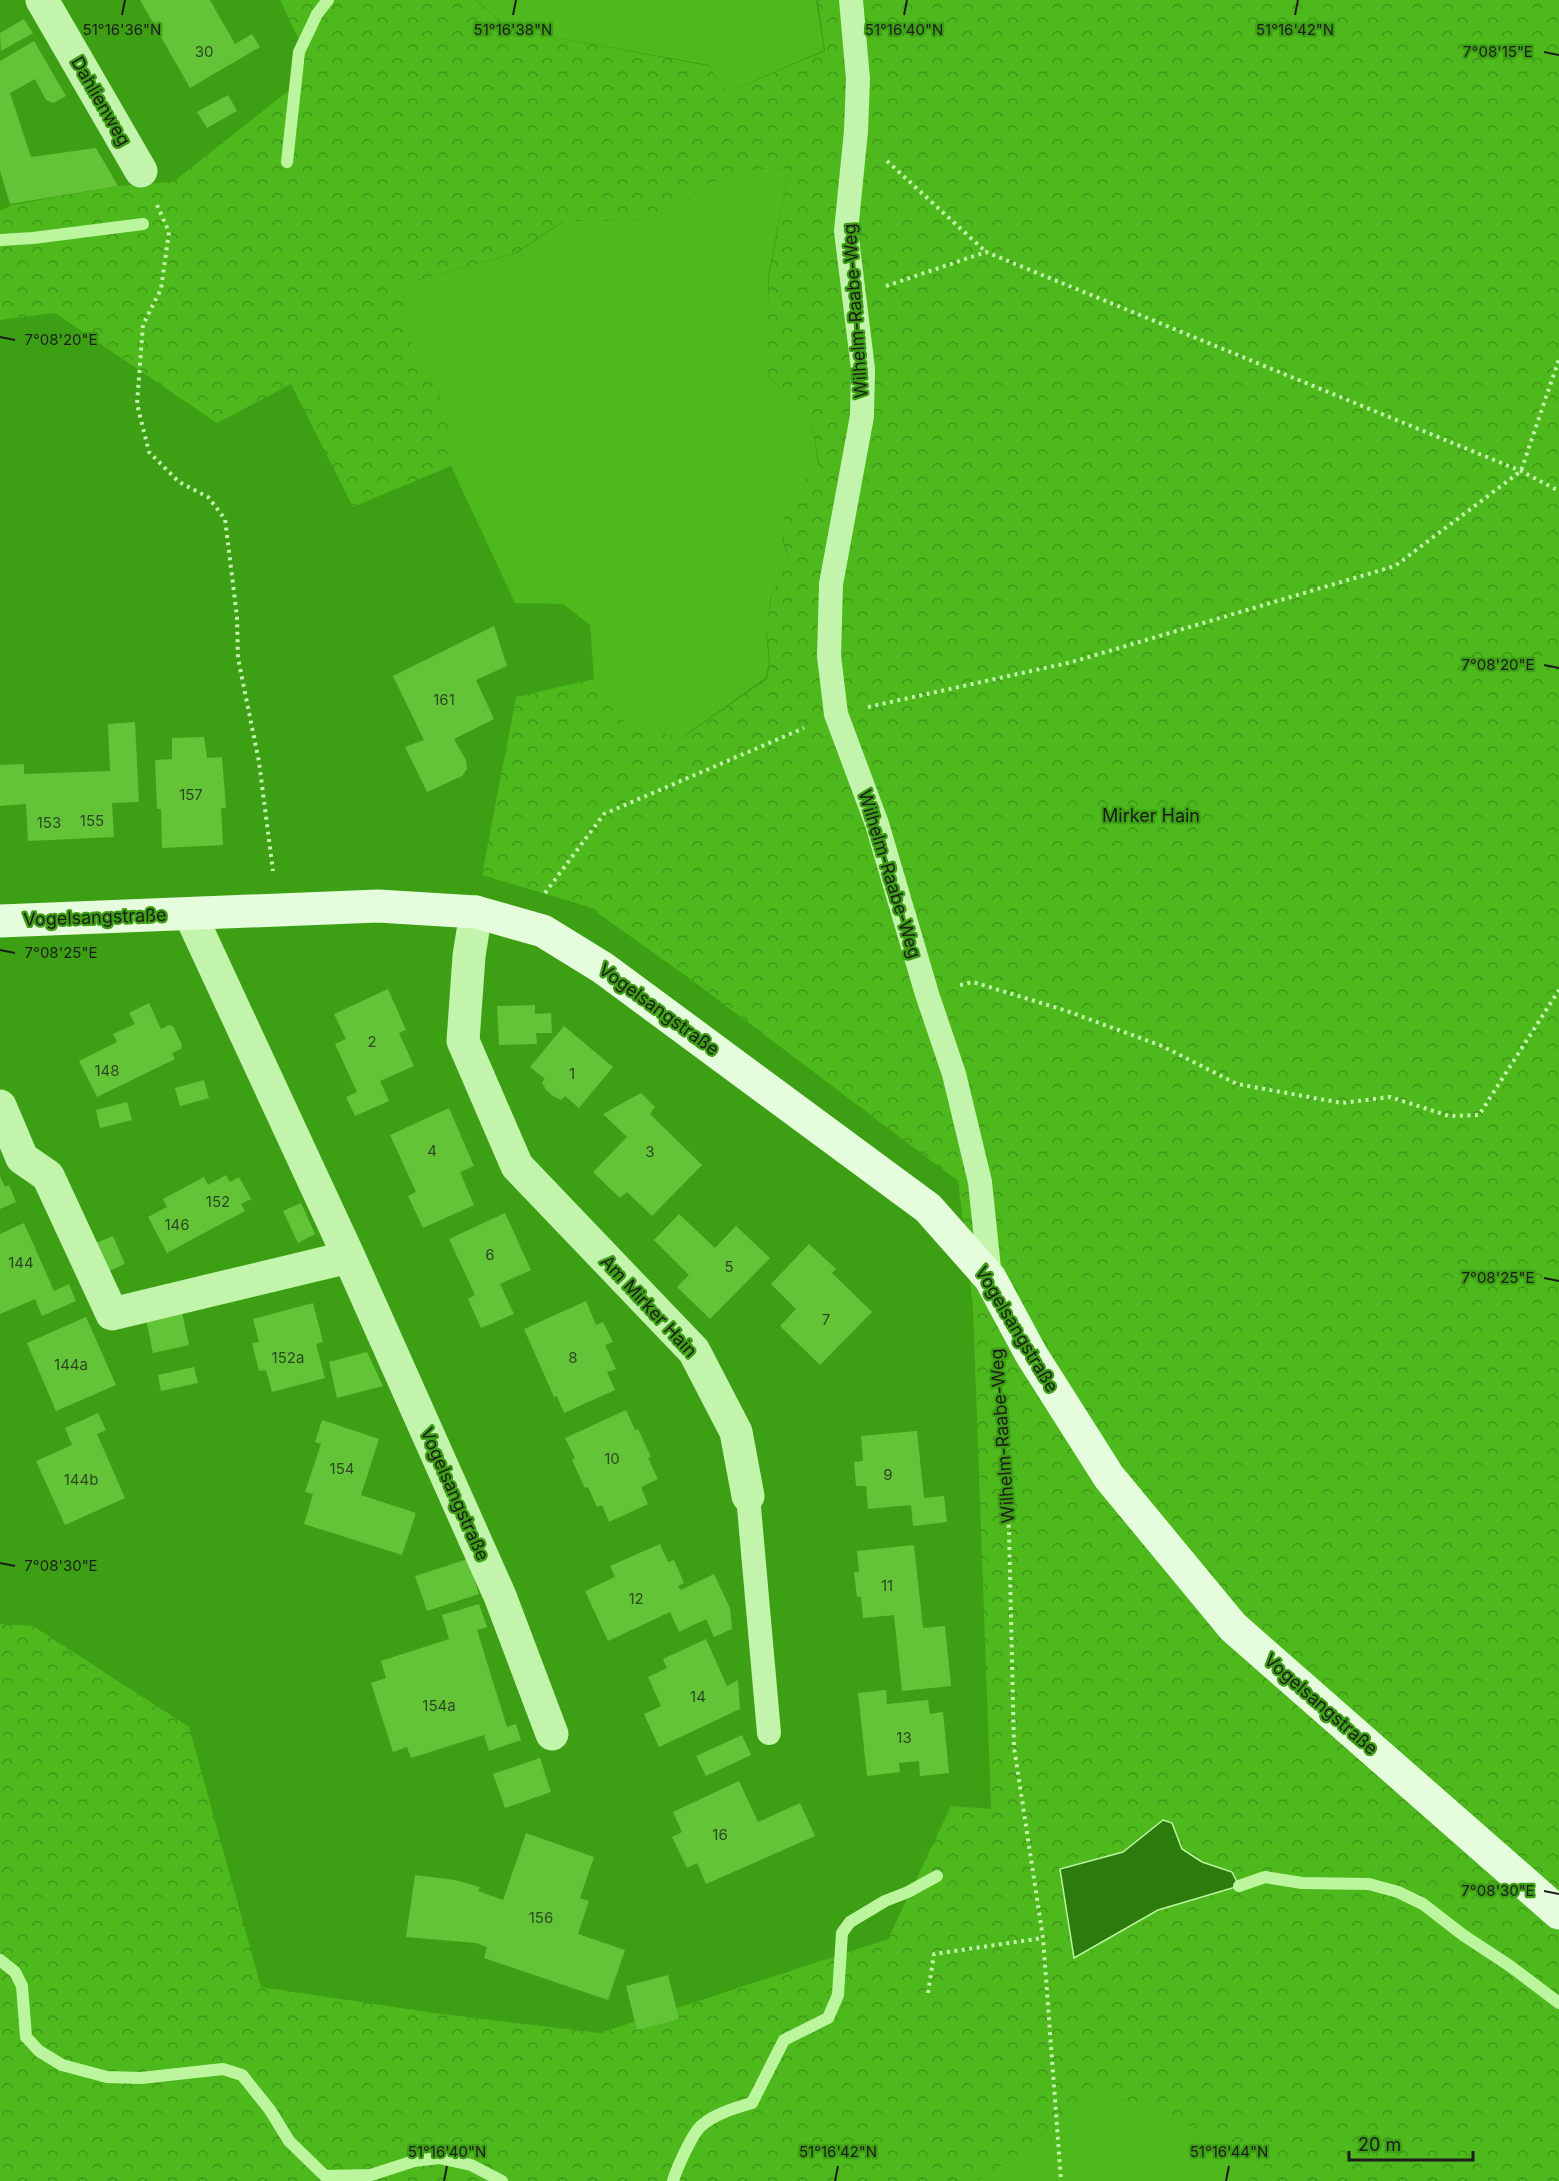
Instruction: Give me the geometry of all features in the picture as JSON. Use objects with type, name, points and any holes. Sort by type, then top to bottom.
[{"type":"street","name":"Dahlienweg","points":[[42,0],[141,171]]},
{"type":"street","name":"Vogelsangstraße","points":[[0,921],[378,906],[476,912],[543,931],[603,968],[928,1208],[990,1278],[1031,1354],[1110,1478],[1233,1627],[1559,1913]]},
{"type":"street","name":"Am Mirker Hain","points":[[476,912],[469,956],[463,1041],[517,1166],[694,1351],[736,1432],[748,1496]]},
{"type":"street","name":"Vogelsangstraße","points":[[190,914],[349,1257],[500,1596],[552,1734]]},
{"type":"street","points":[[0,1106],[21,1158],[48,1176],[112,1314],[349,1257]]},
{"type":"lane","name":"Wilhelm-Raabe-Weg","points":[[851,0],[858,79],[856,131],[846,231],[863,369],[862,416],[831,584],[829,656],[836,714],[878,824],[927,994],[954,1074],[980,1182],[990,1278]]},
{"type":"lane","name":"Am Mirker Hain","points":[[748,1496],[770,1733]]},
{"type":"path","points":[[856,131],[986,252],[1521,471],[1559,491]]},
{"type":"path","points":[[141,171],[169,232],[161,289],[143,325],[137,404],[148,452],[179,482],[208,497],[225,519],[237,617],[238,658],[259,762],[278,911]]},
{"type":"path","points":[[854,296],[986,252]]},
{"type":"path","points":[[521,925],[604,814],[836,714],[1072,662],[1395,566],[1521,471],[1559,359]]},
{"type":"path","points":[[927,994],[973,982],[1064,1010],[1162,1046],[1237,1084],[1342,1103],[1390,1096],[1449,1116],[1479,1115],[1559,990]]},
{"type":"path","name":"Wilhelm-Raabe-Weg","points":[[997,1369],[1009,1530],[1014,1747],[1043,1938],[1061,2181]]},
{"type":"path","points":[[928,1992],[933,1954],[1043,1938]]},
{"type":"green space","name":"Mirker Hain","points":[[280,0],[475,0],[509,29],[709,66],[726,93],[825,51],[818,0],[1559,0],[1559,2181],[1248,2181],[1265,2168],[1224,2139],[1099,2091],[1005,2163],[977,2181],[0,2181],[0,1624],[33,1626],[189,1727],[261,1987],[434,2013],[600,2033],[888,1939],[951,1806],[991,1809],[973,1307],[958,1181],[693,981],[589,907],[482,875],[516,697],[594,679],[627,725],[682,738],[767,679],[770,660],[766,626],[772,594],[788,556],[782,533],[788,498],[819,465],[811,417],[766,373],[769,277],[789,168],[735,170],[652,220],[563,221],[515,253],[403,284],[409,336],[440,396],[451,434],[451,466],[353,507],[291,384],[217,423],[55,313],[0,320],[0,211],[12,205],[118,186],[173,182],[292,88],[299,40]],"holes":[[[1182,1849],[1202,1862],[1232,1872],[1239,1886],[1158,1910],[1074,1957],[1060,1869],[1123,1852]]]},
{"type":"green space","points":[[476,0],[816,0],[824,50],[726,93],[709,65],[509,29]]},
{"type":"green space","points":[[789,168],[768,277],[768,376],[811,416],[818,466],[788,500],[782,538],[788,558],[770,599],[766,633],[769,663],[765,678],[681,738],[626,725],[594,679],[590,625],[563,604],[515,603],[451,466],[451,434],[440,396],[409,336],[403,284],[517,253],[564,221],[652,220],[735,170]]},
{"type":"green space","points":[[1099,2091],[1224,2139],[1265,2168],[1248,2181],[977,2181],[1005,2163]]},
{"type":"shaded area","points":[[1163,1820],[1172,1823],[1182,1849],[1202,1862],[1232,1872],[1239,1886],[1158,1910],[1074,1958],[1060,1869],[1123,1852]]},
{"type":"building","points":[[140,0],[210,0],[235,44],[252,34],[260,47],[190,88]]},
{"type":"building","points":[[24,19],[33,33],[1,51],[0,33]]},
{"type":"building","points":[[34,41],[66,96],[53,103],[46,100],[35,79],[10,93],[31,157],[96,148],[118,186],[10,204],[0,171],[0,61]]},
{"type":"building","points":[[228,95],[237,111],[207,128],[197,112]]},
{"type":"building","points":[[494,626],[507,666],[476,680],[494,719],[454,739],[466,760],[467,769],[462,776],[427,792],[405,747],[424,740],[393,676]]},
{"type":"building","points":[[135,722],[139,802],[112,803],[114,837],[28,841],[26,804],[0,806],[0,765],[24,764],[24,774],[110,771],[108,724]]},
{"type":"building","points":[[204,737],[207,758],[222,757],[226,808],[221,808],[223,845],[162,848],[161,809],[157,809],[155,760],[172,759],[172,738]]},
{"type":"building","points":[[388,989],[406,1030],[399,1033],[414,1066],[380,1081],[389,1101],[355,1116],[346,1097],[357,1092],[335,1044],[346,1039],[334,1014]]},
{"type":"building","points":[[149,1003],[161,1029],[169,1025],[173,1026],[182,1045],[181,1049],[172,1053],[175,1059],[97,1097],[79,1061],[117,1042],[113,1034],[135,1024],[129,1013]]},
{"type":"building","points":[[535,1005],[535,1014],[551,1013],[552,1033],[536,1033],[537,1044],[499,1045],[497,1006]]},
{"type":"building","points":[[564,1026],[613,1067],[579,1108],[565,1096],[561,1100],[553,1096],[542,1082],[545,1079],[530,1067]]},
{"type":"building","points":[[204,1080],[209,1098],[180,1106],[175,1088]]},
{"type":"building","points":[[641,1093],[655,1107],[650,1114],[702,1165],[652,1216],[627,1192],[620,1198],[593,1172],[627,1137],[603,1114]]},
{"type":"building","points":[[127,1102],[132,1120],[100,1128],[96,1110]]},
{"type":"building","points":[[449,1108],[474,1166],[460,1172],[474,1205],[423,1228],[408,1196],[416,1192],[390,1135]]},
{"type":"building","points":[[226,1175],[230,1182],[239,1177],[251,1199],[241,1204],[245,1211],[167,1253],[148,1217],[167,1207],[163,1199],[204,1177],[208,1185]]},
{"type":"building","points":[[0,1176],[5,1187],[9,1185],[16,1202],[0,1209]]},
{"type":"building","points":[[301,1203],[315,1234],[298,1243],[283,1211]]},
{"type":"building","points":[[505,1213],[531,1270],[500,1284],[514,1314],[481,1328],[468,1299],[475,1295],[449,1239]]},
{"type":"building","points":[[679,1214],[715,1248],[736,1226],[770,1258],[710,1319],[677,1287],[689,1275],[654,1240]]},
{"type":"building","points":[[24,1223],[54,1291],[69,1284],[76,1301],[42,1316],[35,1299],[0,1314],[0,1234]]},
{"type":"building","points":[[113,1236],[125,1264],[109,1271],[96,1243]]},
{"type":"building","points":[[809,1244],[836,1269],[832,1273],[872,1312],[820,1365],[780,1326],[796,1309],[771,1284]]},
{"type":"building","points":[[586,1301],[596,1325],[603,1322],[613,1342],[605,1345],[616,1369],[607,1372],[615,1390],[564,1413],[557,1396],[554,1397],[524,1329]]},
{"type":"building","points":[[313,1303],[323,1342],[316,1344],[325,1378],[272,1392],[266,1370],[259,1371],[252,1343],[259,1342],[253,1319]]},
{"type":"building","points":[[182,1312],[189,1345],[153,1353],[146,1319]]},
{"type":"building","points":[[86,1317],[116,1385],[56,1411],[27,1343]]},
{"type":"building","points":[[367,1352],[383,1386],[337,1398],[329,1362]]},
{"type":"building","points":[[194,1367],[198,1383],[161,1391],[158,1375]]},
{"type":"building","points":[[626,1410],[651,1457],[648,1458],[658,1479],[641,1487],[648,1504],[609,1522],[602,1505],[597,1507],[588,1487],[585,1488],[572,1460],[575,1458],[565,1438]]},
{"type":"building","points":[[98,1413],[106,1430],[97,1434],[125,1498],[65,1525],[36,1461],[72,1445],[65,1428]]},
{"type":"building","points":[[322,1420],[379,1439],[361,1495],[416,1513],[402,1555],[304,1524],[313,1494],[305,1492],[321,1444],[315,1442]]},
{"type":"building","points":[[917,1431],[924,1498],[944,1496],[947,1522],[913,1526],[911,1505],[868,1509],[866,1486],[856,1486],[854,1462],[863,1461],[861,1436]]},
{"type":"building","points":[[660,1544],[668,1562],[674,1560],[684,1583],[678,1586],[681,1590],[714,1574],[730,1608],[732,1629],[714,1637],[706,1619],[679,1632],[670,1612],[608,1641],[585,1591],[615,1577],[610,1566]]},
{"type":"building","points":[[914,1545],[923,1628],[945,1626],[951,1686],[902,1691],[894,1615],[863,1618],[861,1597],[857,1597],[854,1572],[859,1572],[857,1551]]},
{"type":"building","points":[[468,1559],[479,1594],[427,1611],[415,1576]]},
{"type":"building","points":[[479,1604],[487,1627],[477,1630],[507,1727],[516,1724],[521,1740],[489,1751],[484,1735],[411,1758],[407,1747],[393,1752],[371,1683],[386,1678],[381,1661],[449,1639],[442,1615]]},
{"type":"building","points":[[706,1639],[727,1686],[738,1680],[740,1709],[659,1747],[644,1714],[661,1706],[648,1677],[667,1668],[663,1659]]},
{"type":"building","points":[[886,1690],[887,1704],[928,1700],[930,1714],[943,1712],[949,1773],[920,1776],[919,1761],[899,1763],[900,1772],[867,1776],[858,1693]]},
{"type":"building","points":[[742,1735],[751,1755],[706,1776],[696,1756]]},
{"type":"building","points":[[540,1758],[551,1792],[505,1808],[493,1774]]},
{"type":"building","points":[[739,1781],[758,1822],[800,1803],[815,1836],[706,1884],[697,1863],[687,1868],[672,1837],[682,1832],[673,1812]]},
{"type":"building","points":[[526,1833],[594,1857],[580,1898],[589,1901],[578,1934],[625,1950],[608,2000],[484,1958],[487,1947],[476,1943],[406,1937],[415,1875],[455,1880],[480,1887],[478,1891],[503,1900]]},
{"type":"building","points":[[668,1975],[679,2019],[637,2030],[626,1986]]},
{"type":"waterway","points":[[287,162],[299,52],[317,14],[328,0]]},
{"type":"waterway","points":[[0,240],[143,224]]},
{"type":"waterway","points":[[673,2181],[697,2130],[718,2115],[752,2103],[784,2040],[828,2018],[838,1995],[842,1933],[850,1922],[885,1901],[908,1892],[937,1876]]},
{"type":"waterway","points":[[1239,1886],[1265,1877],[1302,1883],[1369,1884],[1398,1892],[1423,1904],[1559,2003]]},
{"type":"waterway","points":[[0,1960],[15,1972],[22,1986],[26,2037],[39,2051],[62,2065],[107,2077],[141,2078],[223,2069],[242,2075],[270,2110],[289,2141],[325,2176],[371,2175],[414,2161],[439,2158],[471,2165],[502,2181]]}]
